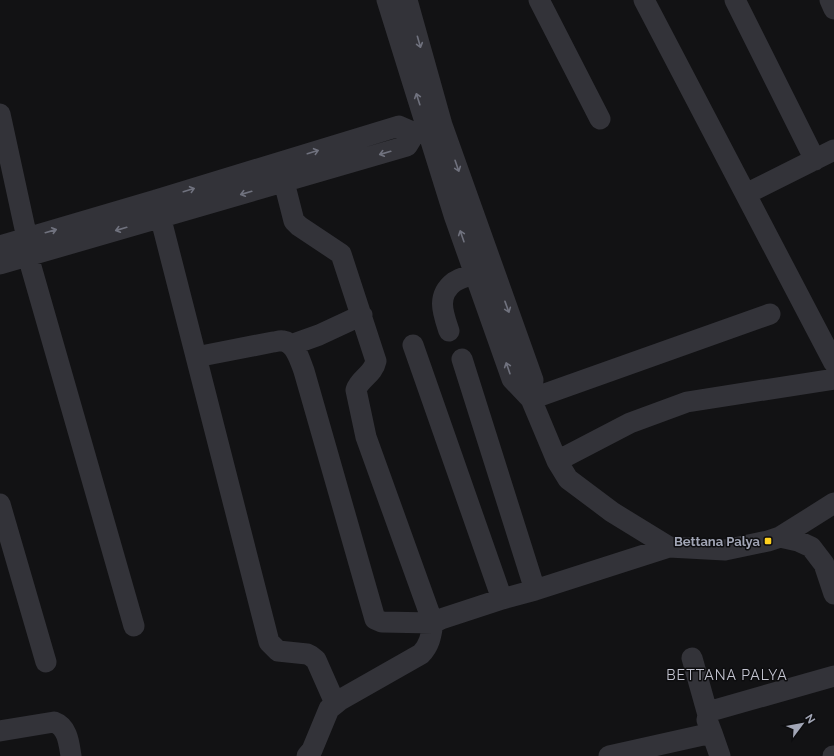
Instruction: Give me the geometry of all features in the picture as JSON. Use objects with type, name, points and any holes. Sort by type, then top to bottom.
[{"type":"street","points":[[387,0],[454,215],[512,379],[531,399],[557,461],[568,480],[612,512],[669,547]]},
{"type":"street","points":[[539,0],[600,119]]},
{"type":"street","points":[[644,0],[834,363]]},
{"type":"street","points":[[735,0],[815,160]]},
{"type":"street","points":[[830,0],[834,9]]},
{"type":"street","points":[[411,1],[428,129],[532,380],[531,399]]},
{"type":"street","points":[[0,114],[27,247],[134,626]]},
{"type":"street","points":[[0,264],[27,247],[158,209],[399,126],[428,129]]},
{"type":"street","points":[[158,209],[284,182],[407,146],[428,129]]},
{"type":"street","points":[[746,194],[834,150]]},
{"type":"street","points":[[284,182],[294,221],[299,226],[341,254],[362,315],[376,360],[372,371],[358,385],[356,390],[366,437],[433,623],[430,642],[421,654],[335,704],[329,709],[312,750],[307,756]]},
{"type":"street","points":[[158,209],[269,642],[278,651],[307,654],[316,660],[335,704]]},
{"type":"street","points":[[0,246],[27,247]]},
{"type":"street","points":[[449,331],[442,311],[444,294],[454,282],[474,273]]},
{"type":"street","points":[[531,399],[770,314]]},
{"type":"street","points":[[291,345],[319,335],[362,315]]},
{"type":"street","points":[[196,357],[283,341],[291,345],[295,350],[304,372],[375,619],[382,622],[433,623],[441,618],[535,590],[669,547],[724,550],[768,541],[780,537],[834,503]]},
{"type":"street","points":[[413,345],[502,599]]},
{"type":"street","points":[[462,359],[535,590]]},
{"type":"street","points":[[557,461],[630,423],[687,402],[834,379]]},
{"type":"street","points":[[0,504],[46,662]]},
{"type":"street","points":[[780,537],[798,541],[811,547],[829,563],[834,594]]},
{"type":"street","points":[[692,658],[720,756]]},
{"type":"street","points":[[710,724],[711,712],[834,676]]},
{"type":"street","points":[[0,731],[54,722],[59,724],[64,729],[71,756]]},
{"type":"street","points":[[609,756],[710,724]]},
{"type":"place","name":"Bettana Palya","points":[[768,541]]},
{"type":"district","name":"BETTANA PALYA","points":[[727,675]]}]
